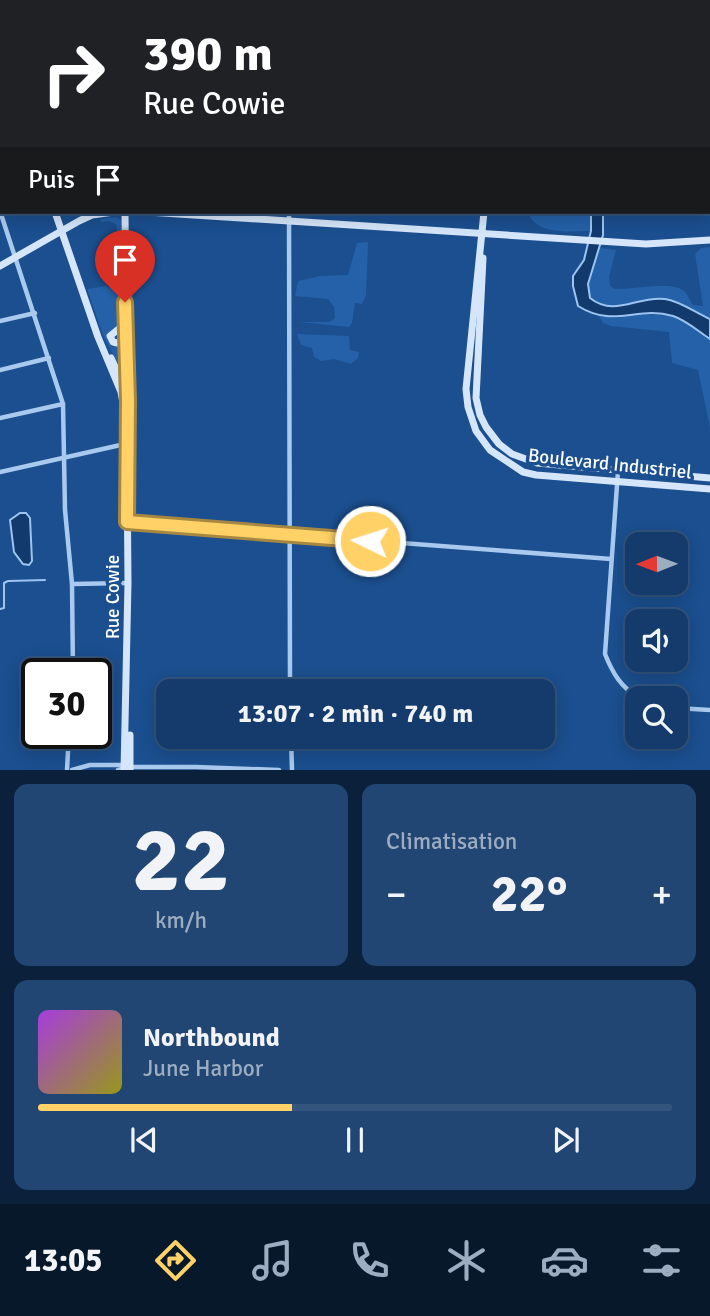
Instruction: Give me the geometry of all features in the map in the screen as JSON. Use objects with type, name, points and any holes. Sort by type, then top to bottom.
[{"type":"street","points":[[0,214],[63,404],[73,658]]},
{"type":"street","points":[[56,214],[98,337],[120,373],[128,400]]},
{"type":"street","points":[[0,266],[92,215],[99,214]]},
{"type":"street","name":"Rue Cowie","points":[[125,214],[128,400],[127,693],[130,705],[125,769]]},
{"type":"street","points":[[175,214],[606,241],[674,243],[710,238]]},
{"type":"street","points":[[289,214],[290,679]]},
{"type":"street","name":"Boulevard Industriel","points":[[484,214],[466,389],[468,407],[476,432],[490,450],[523,472],[710,489]]},
{"type":"street","name":"Boulevard Industriel","points":[[482,232],[476,398],[486,426],[499,444],[528,461],[710,478]]},
{"type":"street","points":[[0,321],[35,313]]},
{"type":"street","points":[[125,324],[110,336],[113,342],[122,342],[125,339]]},
{"type":"street","name":"Rue Cowie","points":[[98,337],[121,392],[127,460]]},
{"type":"street","points":[[0,370],[49,358]]},
{"type":"street","points":[[0,418],[63,404]]},
{"type":"street","points":[[0,472],[125,444]]},
{"type":"street","points":[[618,471],[605,654],[611,671],[625,688]]},
{"type":"street","points":[[127,522],[611,559]]},
{"type":"street","points":[[72,584],[128,583]]},
{"type":"street","points":[[688,709],[710,710]]},
{"type":"street","points":[[69,749],[70,770],[196,766],[279,770]]},
{"type":"street","points":[[291,749],[292,770]]},
{"type":"shaded area","points":[[529,214],[591,214],[591,231],[546,229],[532,220]]},
{"type":"shaded area","points":[[591,214],[603,214],[603,235],[588,284],[590,298],[608,306],[655,299],[676,302],[710,319],[710,339],[673,316],[648,313],[603,316],[578,306],[573,276],[584,260],[591,231]]},
{"type":"shaded area","points":[[116,217],[121,220],[122,244],[119,244],[116,224],[101,222],[100,219]]},
{"type":"shaded area","points":[[368,242],[366,295],[362,304],[355,303],[349,327],[299,322],[330,322],[335,318],[334,307],[328,299],[295,296],[298,281],[320,276],[348,275],[357,243]]},
{"type":"shaded area","points":[[710,247],[710,319],[668,299],[616,308],[590,298],[588,284],[600,248],[616,250],[609,277],[610,286],[615,289],[670,286],[684,291],[693,305],[703,306],[695,254],[701,248]]},
{"type":"shaded area","points":[[118,282],[122,282],[121,325],[110,331],[107,338],[112,347],[123,345],[123,372],[104,338],[87,289],[106,286],[115,288]]},
{"type":"shaded area","points":[[640,314],[676,316],[710,339],[710,428],[698,370],[672,363],[669,332],[611,326],[603,323],[599,316],[618,318]]},
{"type":"shaded area","points":[[297,334],[349,336],[350,350],[359,352],[358,358],[351,364],[334,359],[321,361],[314,357],[312,348],[301,345]]},
{"type":"shaded area","points":[[20,513],[26,513],[30,518],[32,561],[29,565],[23,564],[14,552],[10,520]]},
{"type":"waterway","points":[[0,609],[4,608],[4,583],[45,580]]},
{"type":"route","points":[[125,302],[128,400],[127,522],[370,541]]}]
